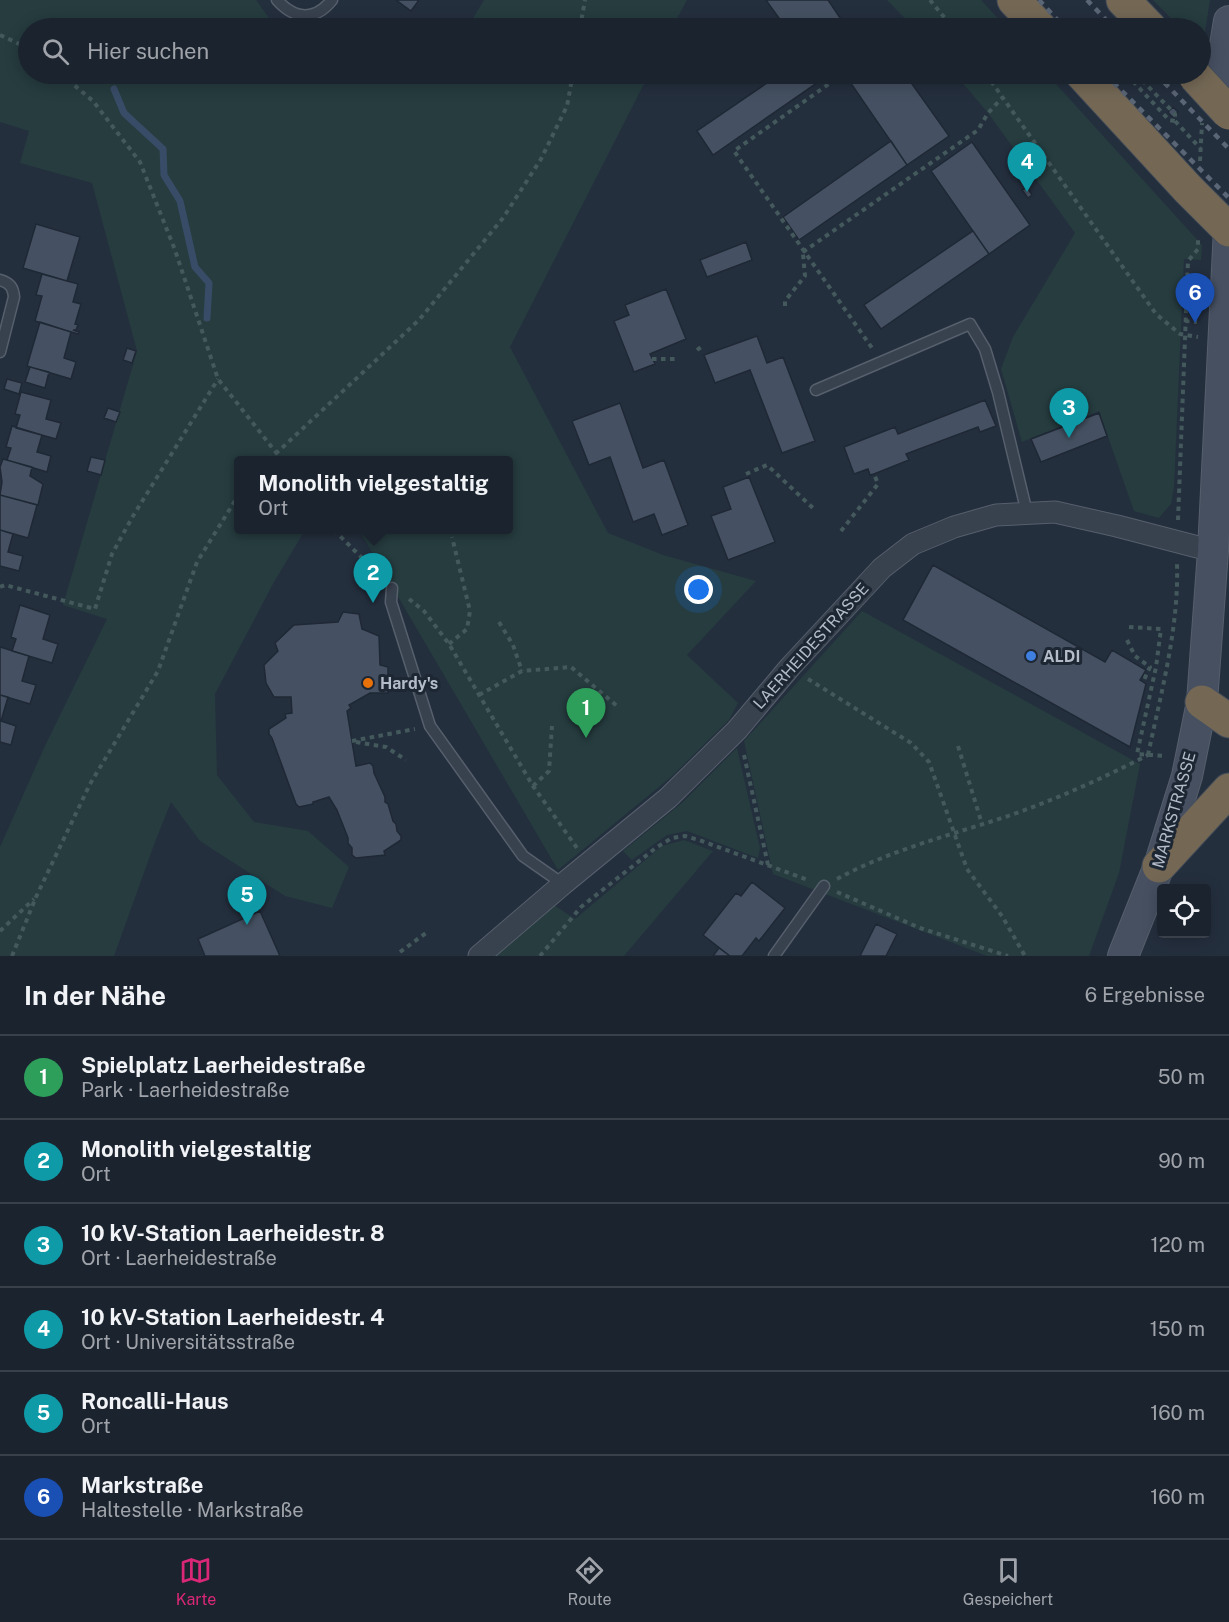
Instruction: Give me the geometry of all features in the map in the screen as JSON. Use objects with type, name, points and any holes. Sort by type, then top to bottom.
[{"type":"highway","points":[[1014,0],[1031,18]]},
{"type":"highway","points":[[1123,0],[1140,18]]},
{"type":"highway","points":[[1093,84],[1194,180],[1219,228]]},
{"type":"highway","points":[[1202,84],[1229,113]]},
{"type":"highway","points":[[1216,700],[1229,721]]},
{"type":"highway","points":[[1159,866],[1229,790]]},
{"type":"main road","points":[[1229,21],[1221,85],[1229,98]]},
{"type":"main road","name":"MARKSTRASSE","points":[[1123,956],[1159,866],[1186,776],[1216,700],[1213,551],[1224,341],[1219,228]]},
{"type":"street","name":"LAERHEIDESTRASSE","points":[[479,956],[668,798],[737,730],[790,667],[882,568],[913,544],[954,527],[996,515],[1055,512],[1213,551]]},
{"type":"lane","points":[[277,0],[286,10],[297,15],[313,15],[325,9],[332,0]]},
{"type":"lane","points":[[0,280],[8,282],[13,288],[14,297],[0,352]]},
{"type":"lane","points":[[816,390],[970,324],[985,349],[995,382],[1027,513]]},
{"type":"lane","points":[[392,588],[391,602],[430,726],[523,856],[563,884]]},
{"type":"lane","points":[[774,956],[824,886]]},
{"type":"path","points":[[582,18],[585,0]]},
{"type":"path","points":[[930,0],[945,18]]},
{"type":"path","points":[[0,35],[18,43]]},
{"type":"path","points":[[73,84],[93,101],[140,162],[175,250],[218,379],[279,456]]},
{"type":"path","points":[[272,456],[419,320],[503,218],[541,159],[567,106],[571,84]]},
{"type":"path","points":[[829,84],[734,151],[882,362]]},
{"type":"path","points":[[993,84],[1156,314],[1180,334],[1224,341]]},
{"type":"path","points":[[1136,84],[1169,120],[1175,121],[1201,148],[1194,180]]},
{"type":"path","points":[[1146,84],[1175,114],[1175,121]]},
{"type":"path","points":[[803,252],[978,130],[988,113],[1003,97]]},
{"type":"path","points":[[1179,506],[1188,261],[1219,228]]},
{"type":"path","points":[[785,306],[785,301],[805,276],[803,252]]},
{"type":"path","points":[[1185,321],[1197,322]]},
{"type":"path","points":[[652,359],[675,359]]},
{"type":"path","points":[[0,587],[5,585],[95,609],[112,554],[218,379]]},
{"type":"path","points":[[746,474],[767,465],[814,509]]},
{"type":"path","points":[[841,531],[878,484],[874,474]]},
{"type":"path","points":[[12,956],[36,897],[90,784],[158,671],[197,562],[234,502]]},
{"type":"path","points":[[452,537],[470,611],[468,629],[449,644],[533,786],[588,864]]},
{"type":"path","points":[[1148,755],[1173,633],[1178,583],[1177,542]]},
{"type":"path","points":[[499,622],[513,645],[522,671]]},
{"type":"path","points":[[1129,627],[1161,629],[1156,667],[1137,754],[1148,755]]},
{"type":"path","points":[[1127,640],[1135,656],[1150,668],[1143,682]]},
{"type":"path","points":[[479,695],[522,671],[571,667],[617,706]]},
{"type":"path","points":[[790,667],[911,743],[929,762],[967,869],[1002,916],[1025,956]]},
{"type":"path","points":[[406,760],[386,747],[352,741],[430,726]]},
{"type":"path","points":[[533,786],[549,771],[552,726]]},
{"type":"path","points":[[737,730],[769,865]]},
{"type":"path","points":[[958,746],[982,824]]},
{"type":"path","points":[[824,886],[856,868],[896,852],[1051,801],[1102,779],[1148,755]]},
{"type":"path","points":[[540,956],[581,906],[672,838],[685,836],[824,886],[920,928],[1008,956]]},
{"type":"path","points":[[0,931],[36,897]]},
{"type":"path","points":[[400,952],[426,933]]},
{"type":"green space","points":[[0,0],[256,0],[269,18],[18,18],[18,84],[644,84],[510,347],[608,533],[663,555],[756,581],[687,655],[738,703],[729,720],[671,777],[558,870],[361,534],[513,534],[513,456],[234,456],[234,534],[303,534],[274,582],[215,694],[217,775],[254,822],[308,831],[349,867],[332,908],[285,896],[200,841],[171,802],[114,956],[0,956],[0,847],[44,748],[107,619],[63,605],[137,351],[92,183],[20,163],[29,131],[0,122]]},
{"type":"green space","points":[[484,0],[687,0],[677,18],[473,18]]},
{"type":"green space","points":[[887,0],[981,0],[998,18],[904,18]]},
{"type":"green space","points":[[1153,0],[1210,0],[1207,18],[1171,18]]},
{"type":"green space","points":[[963,84],[1056,84],[1202,245],[1201,260],[1184,259],[1174,486],[1171,504],[1159,518],[1134,511],[1099,411],[1022,442],[1001,369],[1013,337],[1075,233],[988,113]]},
{"type":"green space","points":[[862,611],[1140,764],[1119,873],[1089,956],[987,956],[773,874],[744,741]]},
{"type":"green space","points":[[737,748],[760,848],[758,858],[687,831],[667,835],[632,860],[623,851],[683,802]]},
{"type":"green space","points":[[684,840],[713,851],[624,956],[495,956],[554,905],[575,919],[662,846]]},
{"type":"building","points":[[396,0],[419,0],[411,11]]},
{"type":"building","points":[[766,0],[828,0],[840,18],[779,18]]},
{"type":"building","points":[[765,84],[815,84],[713,155],[697,131]]},
{"type":"building","points":[[851,84],[912,84],[949,136],[907,165]]},
{"type":"building","points":[[1173,107],[1178,112],[1172,117],[1168,112]]},
{"type":"building","points":[[891,141],[907,165],[799,240],[783,217]]},
{"type":"building","points":[[972,142],[1030,225],[989,254],[931,171]]},
{"type":"building","points":[[1027,187],[1032,195],[1028,198],[1022,190]]},
{"type":"building","points":[[36,224],[80,237],[67,281],[23,268]]},
{"type":"building","points":[[973,231],[989,254],[881,329],[864,305]]},
{"type":"building","points":[[746,242],[752,260],[707,277],[700,260]]},
{"type":"building","points":[[42,274],[78,284],[73,302],[81,304],[75,324],[78,325],[76,330],[73,330],[79,332],[78,334],[35,321],[42,296],[36,295]]},
{"type":"building","points":[[666,289],[686,339],[650,354],[655,364],[634,372],[614,321],[629,315],[625,305]]},
{"type":"building","points":[[40,322],[71,332],[64,358],[76,362],[71,379],[27,366]]},
{"type":"building","points":[[757,336],[767,363],[783,357],[815,441],[782,453],[750,370],[715,383],[704,355]]},
{"type":"building","points":[[127,348],[136,351],[132,363],[123,360]]},
{"type":"building","points":[[30,367],[49,372],[45,388],[25,382]]},
{"type":"building","points":[[7,379],[22,383],[19,394],[4,389]]},
{"type":"building","points":[[21,392],[51,400],[46,419],[61,423],[56,439],[16,428],[20,415],[15,414]]},
{"type":"building","points":[[985,400],[996,426],[980,432],[978,427],[906,454],[909,460],[874,474],[870,475],[868,469],[854,474],[844,447],[895,427],[898,434]]},
{"type":"building","points":[[620,403],[643,468],[664,460],[688,525],[662,535],[654,514],[633,522],[610,457],[589,465],[572,421]]},
{"type":"building","points":[[108,408],[120,412],[116,422],[104,418]]},
{"type":"building","points":[[1099,413],[1107,436],[1041,462],[1031,439]]},
{"type":"building","points":[[12,426],[42,435],[37,452],[51,456],[47,472],[7,460],[11,448],[6,447]]},
{"type":"building","points":[[91,457],[105,460],[101,475],[87,471]]},
{"type":"building","points":[[3,459],[32,467],[30,476],[43,484],[38,505],[0,495],[2,482],[0,467]]},
{"type":"building","points":[[749,477],[775,542],[728,560],[711,516],[731,509],[723,487]]},
{"type":"building","points":[[0,495],[37,505],[28,538],[0,530]]},
{"type":"building","points":[[0,530],[13,534],[8,552],[23,556],[19,571],[0,566]]},
{"type":"building","name":"ALDI","points":[[933,565],[1105,662],[1112,650],[1146,670],[1140,680],[1146,684],[1130,747],[903,620]]},
{"type":"building","points":[[20,605],[50,615],[43,639],[58,644],[52,663],[12,651],[16,639],[11,637]]},
{"type":"building","points":[[343,612],[359,614],[362,629],[379,636],[380,665],[388,667],[388,693],[370,693],[349,705],[351,708],[347,711],[356,766],[370,763],[373,766],[385,802],[388,804],[397,831],[401,836],[401,840],[384,851],[385,855],[356,858],[352,855],[352,848],[348,843],[337,810],[329,797],[299,807],[296,804],[269,734],[269,729],[286,718],[285,714],[292,713],[291,697],[274,697],[266,683],[264,665],[278,651],[275,643],[294,625],[338,622]]},
{"type":"building","points":[[0,647],[29,656],[22,681],[36,685],[30,704],[0,695]]},
{"type":"building","points":[[0,695],[8,697],[1,721],[16,726],[11,745],[0,742]]},
{"type":"building","points":[[752,882],[785,908],[759,941],[756,938],[742,956],[730,956],[703,935],[736,893],[741,896]]},
{"type":"building","points":[[260,911],[280,956],[205,956],[198,939]]},
{"type":"building","points":[[876,924],[897,934],[886,956],[860,956]]},
{"type":"building","points":[[719,948],[730,956],[713,956]]},
{"type":"waterway","points":[[114,89],[124,113],[163,149],[164,175],[180,201],[195,267],[209,283],[207,318]]},
{"type":"railway","points":[[1039,0],[1056,18]]},
{"type":"railway","points":[[1087,0],[1104,18]]},
{"type":"railway","points":[[1115,84],[1229,198]]},
{"type":"railway","points":[[1166,84],[1229,149]]},
{"type":"place","name":"10 kV-Station Laerheidestr. 4","points":[[1027,192]]},
{"type":"place","name":"Markstraße","points":[[1195,323]]},
{"type":"place","name":"10 kV-Station Laerheidestr. 8","points":[[1069,438]]},
{"type":"place","name":"Monolith vielgestaltig","points":[[373,603]]},
{"type":"place","name":"ALDI","points":[[1031,656]]},
{"type":"place","name":"Hardy's","points":[[368,683]]},
{"type":"place","name":"Spielplatz Laerheidestraße","points":[[586,738]]},
{"type":"place","name":"Roncalli-Haus","points":[[247,925]]}]
